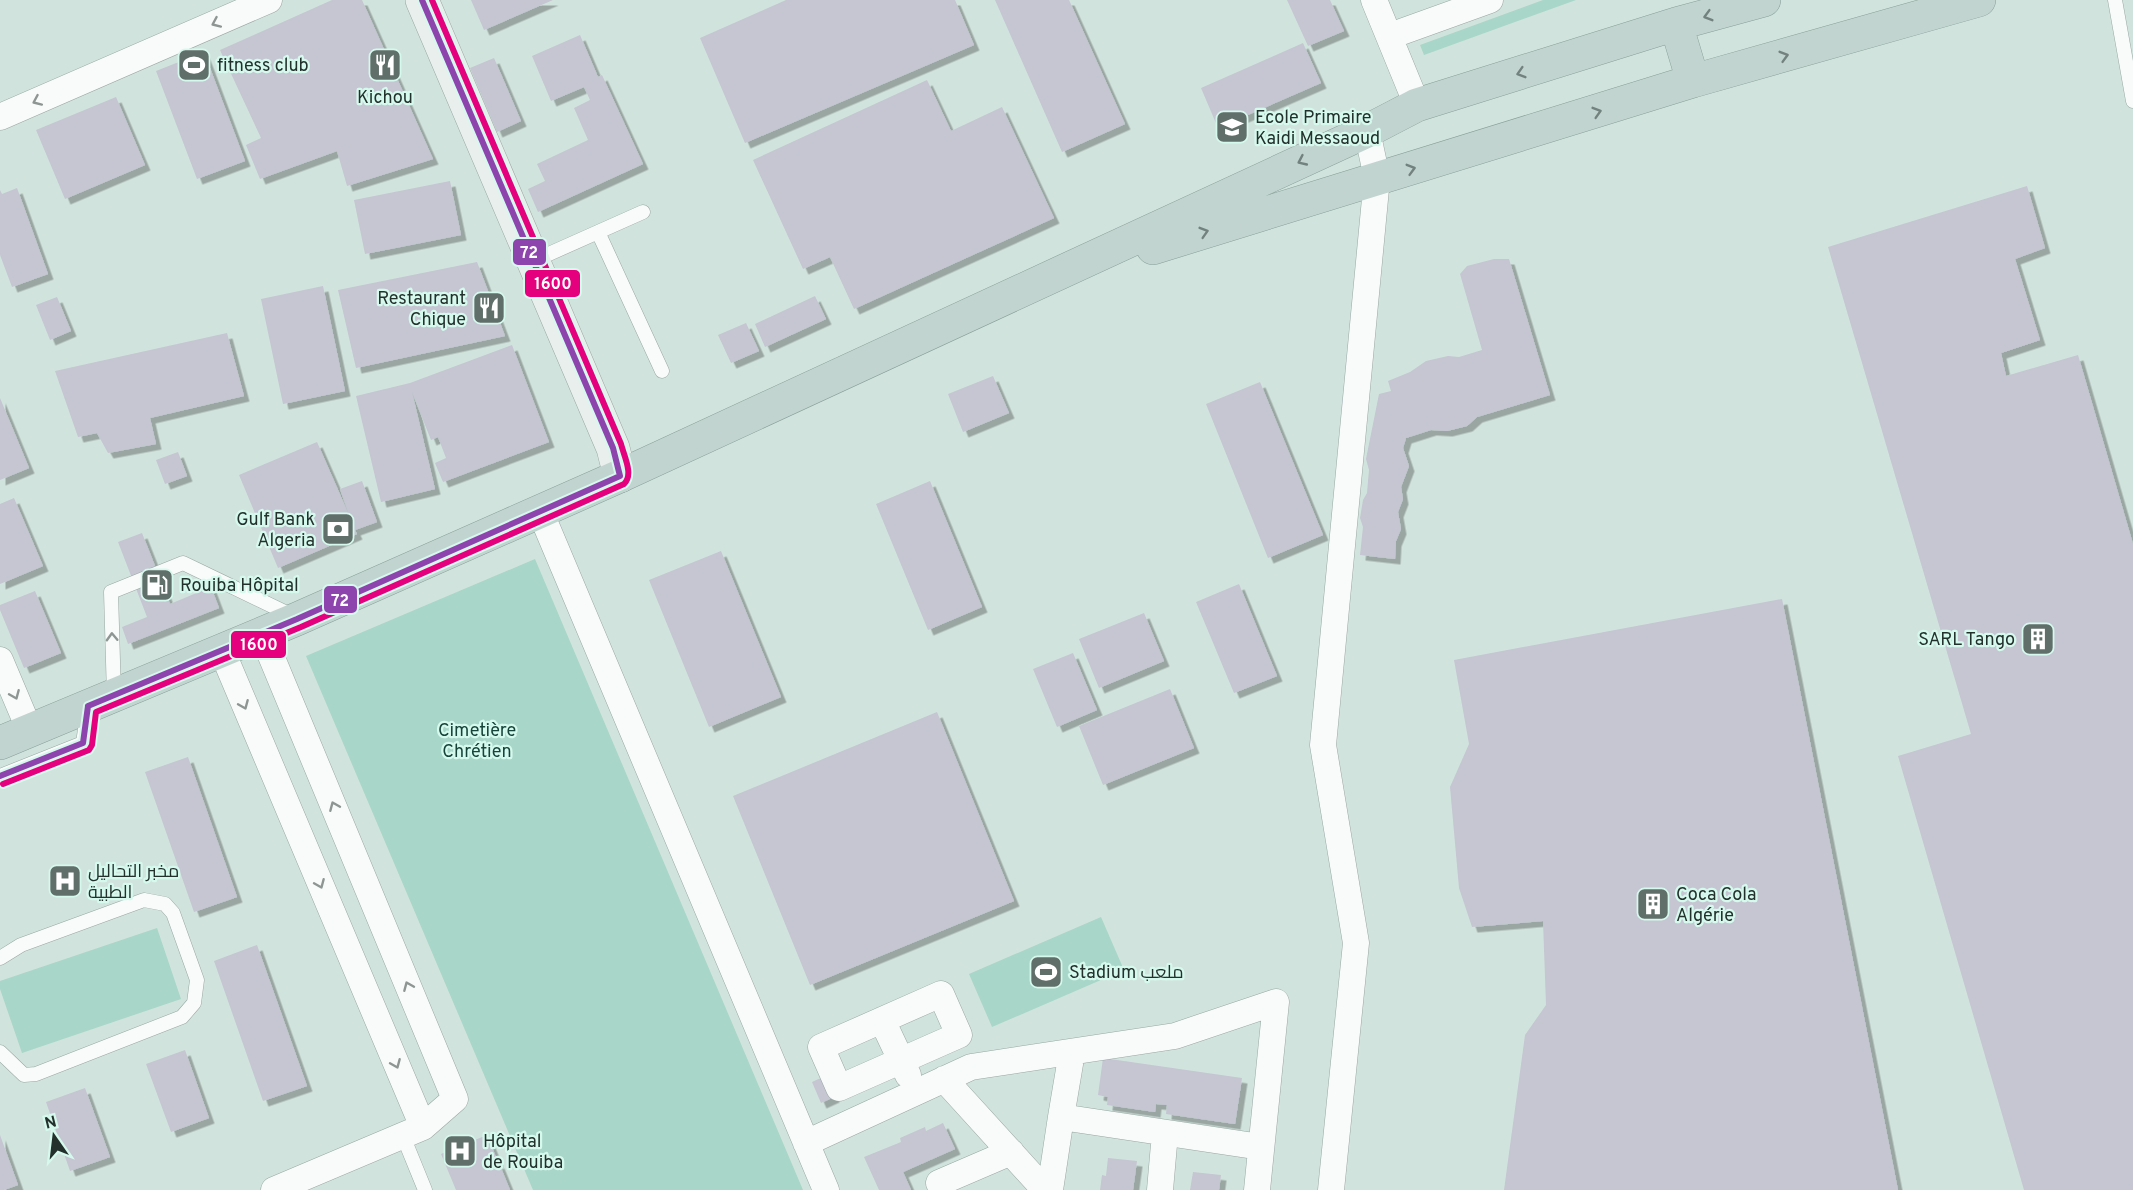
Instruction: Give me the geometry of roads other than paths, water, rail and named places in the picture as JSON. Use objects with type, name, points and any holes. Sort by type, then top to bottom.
[{"type":"highway","points":[[0,743],[297,619],[620,476],[1367,131],[1417,105],[1676,24],[1764,0]]},
{"type":"highway","points":[[1028,287],[1693,81],[1979,0]]},
{"type":"highway","points":[[1676,24],[1693,81]]},
{"type":"main road","points":[[422,0],[613,448],[620,476]]},
{"type":"street","points":[[0,117],[269,0]]},
{"type":"street","points":[[1374,0],[1417,105]]},
{"type":"street","points":[[1390,36],[1490,0]]},
{"type":"street","points":[[1331,1190],[1356,943],[1323,745],[1377,178],[1367,131]]},
{"type":"street","points":[[540,511],[826,1190]]},
{"type":"street","points":[[262,634],[455,1098],[413,1132],[274,1190]]},
{"type":"street","points":[[222,651],[413,1132]]},
{"type":"street","points":[[0,660],[30,731]]},
{"type":"street","points":[[941,994],[959,1035],[839,1088],[821,1047],[882,1020],[941,994]]},
{"type":"street","points":[[806,1143],[971,1067],[1175,1036],[1276,1002],[1257,1190]]},
{"type":"street","points":[[882,1020],[916,1092]]},
{"type":"street","points":[[1050,1190],[1072,1052]]},
{"type":"street","points":[[944,1079],[1045,1190]]},
{"type":"street","points":[[1061,1118],[1261,1147]]},
{"type":"street","points":[[1160,1190],[1165,1133]]},
{"type":"street","points":[[942,1190],[939,1183],[1011,1152]]},
{"type":"lane","points":[[2115,0],[2132,93]]},
{"type":"lane","points":[[533,261],[643,212]]},
{"type":"lane","points":[[598,232],[662,371]]},
{"type":"lane","points":[[0,776],[84,743],[101,701],[111,592],[183,563],[297,619]]},
{"type":"lane","points":[[0,958],[21,945],[144,900],[165,904],[173,913],[197,980],[194,1002],[182,1017],[36,1074],[24,1075],[0,1053]]},
{"type":"lane","points":[[413,1132],[425,1190]]},
{"type":"place","name":"fitness club","points":[[194,65]]},
{"type":"place","name":"Kichou","points":[[385,65]]},
{"type":"place","name":"Ecole Primaire Kaidi Messaoud","points":[[1232,127]]},
{"type":"place","name":"Restaurant Chique","points":[[489,308]]},
{"type":"place","name":"Gulf Bank Algeria","points":[[338,529]]},
{"type":"place","name":"Rouiba Hôpital","points":[[157,585]]},
{"type":"place","name":"SARL Tango","points":[[2038,639]]},
{"type":"place","name":"مخبر التحاليل الطبية","points":[[65,881]]},
{"type":"place","name":"Coca Cola Algérie","points":[[1653,904]]},
{"type":"place","name":"Stadium ملعب","points":[[1046,972]]},
{"type":"place","name":"Hôpital de Rouiba","points":[[460,1151]]},
{"type":"park label","name":"Cimetière Chrétien","points":[[477,740]]}]
